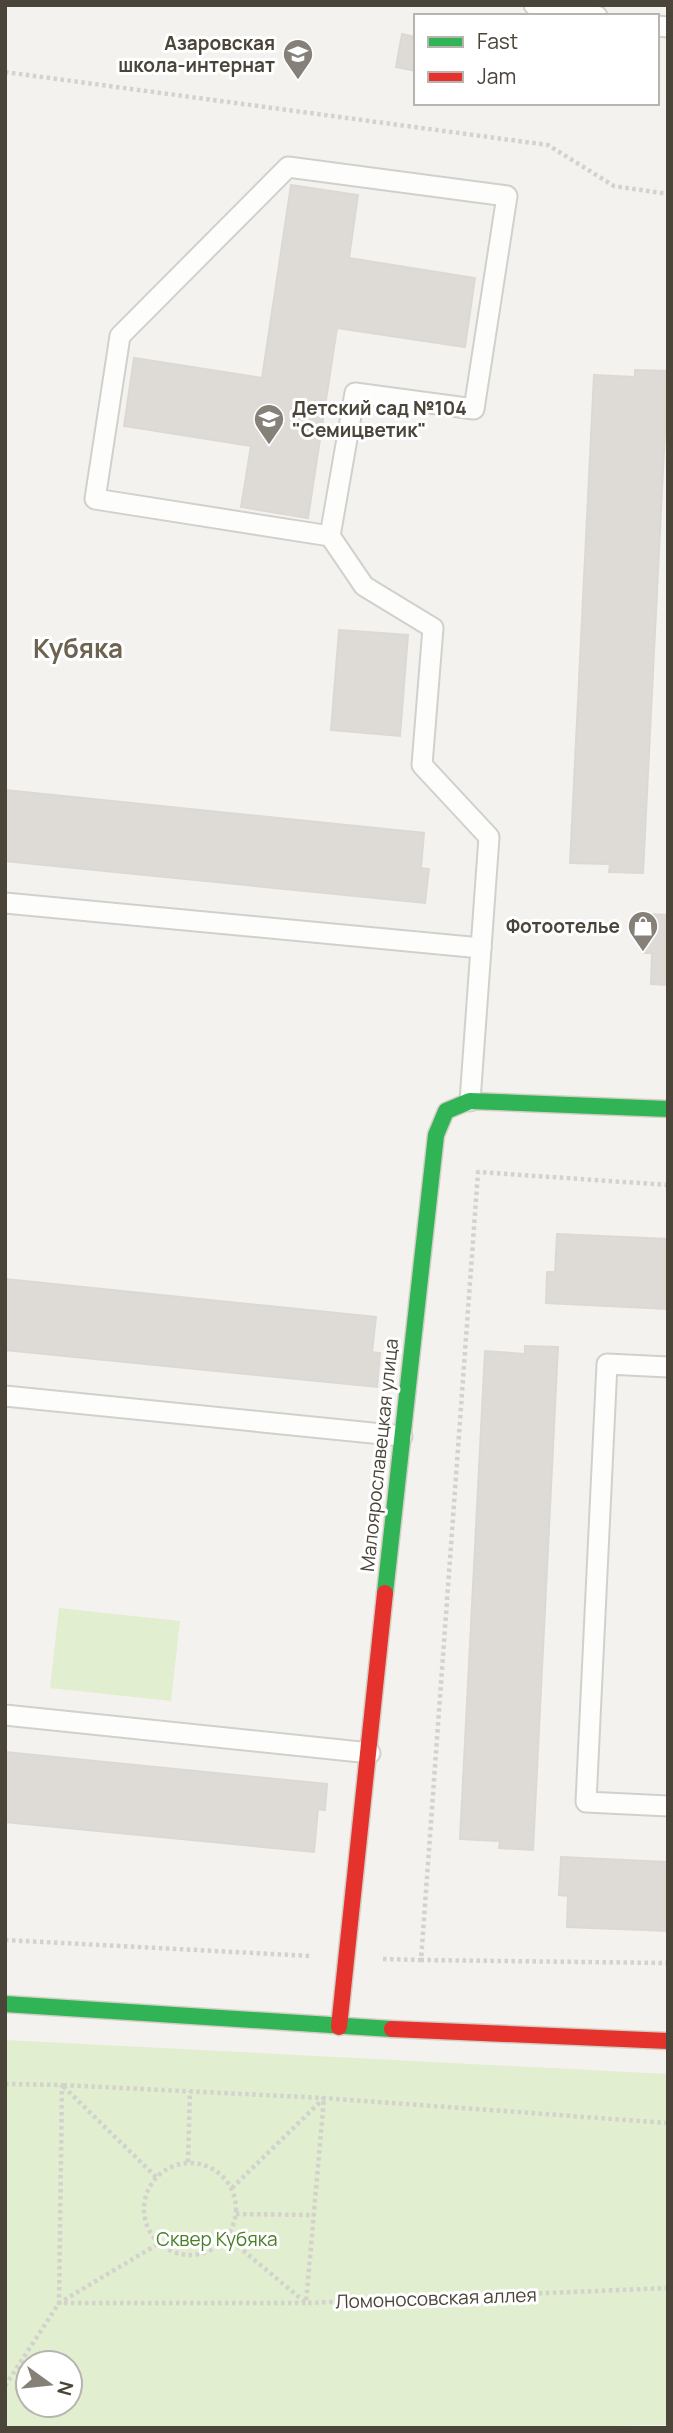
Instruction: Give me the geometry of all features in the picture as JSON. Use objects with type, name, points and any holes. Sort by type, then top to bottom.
[{"type":"street","points":[[470,1101],[668,1109]]},
{"type":"street","name":"Малоярославецкая улица","points":[[339,2027],[436,1135],[446,1111],[470,1101]]},
{"type":"street","points":[[5,2004],[339,2027],[668,2041]]},
{"type":"lane","points":[[534,5],[586,14]]},
{"type":"lane","points":[[330,536],[95,499],[120,336],[288,167],[507,196],[474,409],[355,393],[330,536],[364,586],[433,628],[422,765],[489,837],[470,1101]]},
{"type":"lane","points":[[5,903],[481,948]]},
{"type":"lane","points":[[668,1367],[607,1364],[586,1802],[668,1806]]},
{"type":"lane","points":[[5,1396],[402,1436]]},
{"type":"lane","points":[[5,1715],[370,1753]]},
{"type":"path","points":[[5,72],[548,145],[614,186],[668,194]]},
{"type":"path","points":[[421,1960],[478,1172],[668,1185]]},
{"type":"path","points":[[5,1940],[421,1960],[668,1963]]},
{"type":"path","points":[[5,2084],[324,2098],[668,2123]]},
{"type":"path","points":[[62,2085],[156,2177]]},
{"type":"path","points":[[59,2303],[62,2085]]},
{"type":"path","points":[[188,2162],[190,2091]]},
{"type":"path","points":[[232,2188],[324,2098]]},
{"type":"path","points":[[306,2303],[324,2098]]},
{"type":"path","points":[[188,2162],[206,2164],[222,2174],[232,2188],[237,2205],[235,2222],[227,2238],[214,2249],[196,2256],[176,2254],[158,2244],[147,2227],[143,2210],[146,2192],[156,2177],[171,2166],[188,2162]]},
{"type":"path","points":[[236,2214],[314,2215]]},
{"type":"path","points":[[227,2238],[306,2303]]},
{"type":"path","points":[[5,2386],[59,2303],[158,2244]]},
{"type":"path","name":"Ломоносовская аллея","points":[[59,2303],[306,2303],[668,2288]]},
{"type":"green space","points":[[59,1608],[180,1621],[171,1701],[50,1688]]},
{"type":"green space","name":"Сквер Кубяка","points":[[5,2040],[668,2074],[668,2425],[474,2428],[5,2428]]},
{"type":"building","points":[[402,34],[414,37],[414,71],[396,67]]},
{"type":"building","points":[[291,185],[358,195],[349,258],[475,278],[465,347],[337,328],[308,518],[241,507],[251,446],[124,426],[134,358],[262,378]]},
{"type":"building","points":[[635,370],[668,371],[643,873],[609,872],[610,864],[570,863],[594,375],[635,377]]},
{"type":"building","points":[[339,630],[408,635],[400,736],[331,730]]},
{"type":"building","points":[[5,790],[424,833],[421,868],[429,869],[425,903],[5,861]]},
{"type":"building","points":[[646,914],[668,915],[668,985],[651,984],[652,953],[643,953]]},
{"type":"building","points":[[557,1234],[668,1239],[668,1309],[546,1303],[547,1272],[555,1272]]},
{"type":"building","points":[[5,1279],[376,1317],[372,1352],[380,1353],[377,1387],[5,1350]]},
{"type":"building","points":[[525,1346],[558,1347],[533,1850],[499,1848],[500,1841],[460,1839],[485,1351],[525,1354]]},
{"type":"building","points":[[5,1752],[327,1784],[325,1810],[318,1809],[314,1852],[5,1822]]},
{"type":"building","points":[[561,1857],[668,1862],[668,1931],[567,1927],[568,1896],[559,1895]]},
{"type":"traffic: fast","points":[[385,1593],[436,1135],[446,1111],[470,1101],[668,1109]]},
{"type":"traffic: fast","points":[[5,2004],[392,2029]]},
{"type":"traffic: jam","points":[[339,2027],[385,1593]]},
{"type":"traffic: jam","points":[[392,2029],[668,2041]]},
{"type":"place","name":"Азаровская школа-интернат","points":[[298,81]]},
{"type":"place","name":"Детский сад №104 \"Семицветик\"","points":[[269,446]]},
{"type":"place","name":"Фотоотелье","points":[[643,953]]},
{"type":"district","name":"Кубяка","points":[[78,649]]}]
